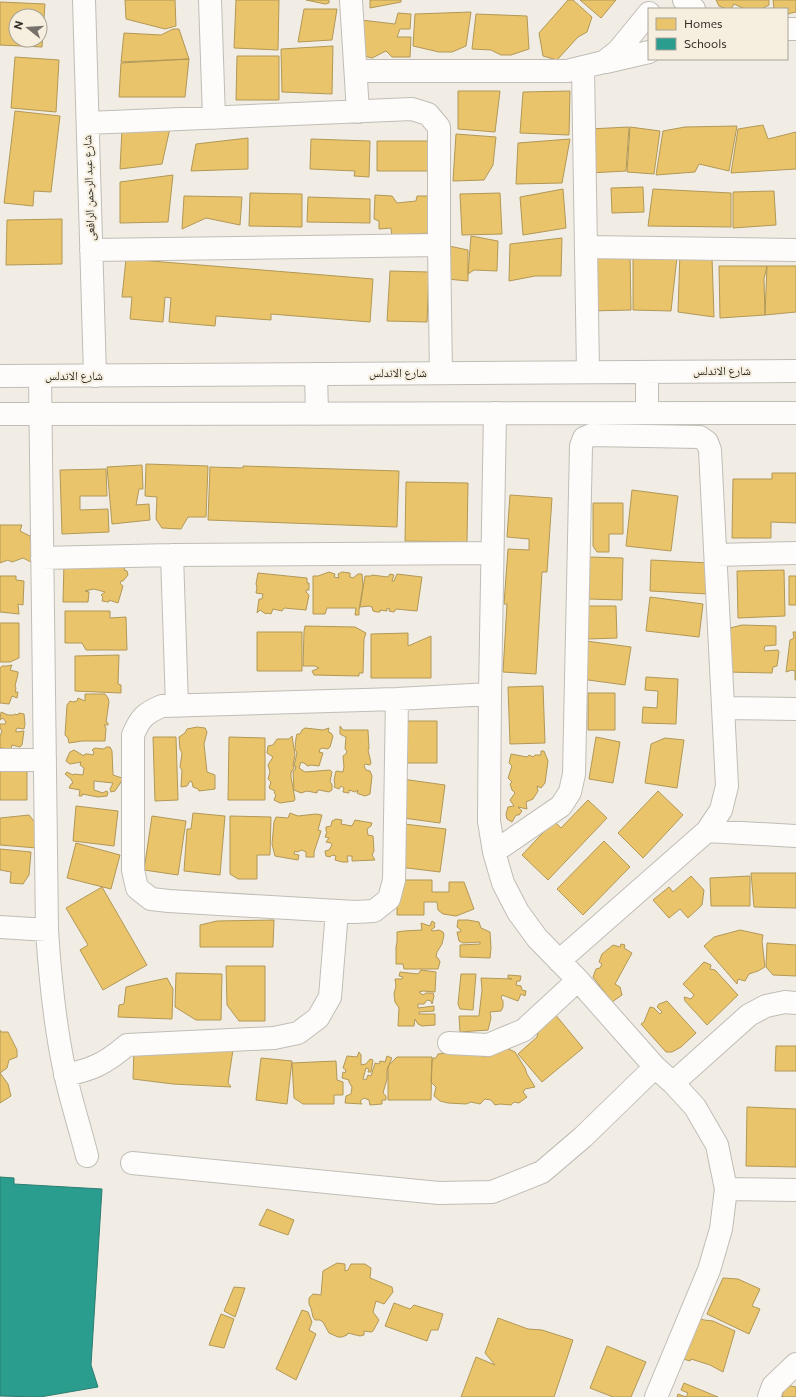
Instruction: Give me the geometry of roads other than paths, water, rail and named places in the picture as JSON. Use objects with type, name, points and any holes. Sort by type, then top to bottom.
[{"type":"street","name":"شارع عبد الرحمن الرافعى","points":[[84,0],[95,376]]},
{"type":"street","points":[[210,0],[214,118]]},
{"type":"street","points":[[351,0],[358,112]]},
{"type":"street","points":[[653,8],[660,0]]},
{"type":"street","points":[[684,0],[693,8]]},
{"type":"street","points":[[604,62],[618,51],[648,14]]},
{"type":"street","points":[[356,72],[567,71],[648,52]]},
{"type":"street","points":[[583,68],[588,371]]},
{"type":"street","points":[[88,123],[412,109],[428,114],[440,127],[439,245],[441,373]]},
{"type":"street","points":[[91,250],[439,245]]},
{"type":"street","points":[[586,247],[796,250]]},
{"type":"street","name":"شارع الاندلس","points":[[0,376],[588,371],[796,371]]},
{"type":"street","points":[[647,372],[647,413]]},
{"type":"street","points":[[316,374],[317,414]]},
{"type":"street","points":[[40,376],[47,930],[50,979],[56,1027],[65,1075],[87,1156]]},
{"type":"street","points":[[495,413],[489,821],[494,852],[504,883],[518,912],[537,938],[578,980],[655,1067],[673,1083],[695,1107],[717,1145],[726,1189],[721,1229],[709,1270],[656,1397]]},
{"type":"street","points":[[0,414],[796,413]]},
{"type":"street","points":[[494,852],[561,806],[570,792],[574,774],[581,446],[584,438],[591,435],[700,437],[707,442],[710,450],[716,555],[727,786],[721,810],[707,832],[560,961]]},
{"type":"street","points":[[716,555],[796,552]]},
{"type":"street","points":[[42,558],[172,555],[492,553]]},
{"type":"street","points":[[172,555],[176,706]]},
{"type":"street","points":[[397,699],[394,880],[389,899],[374,911],[355,912],[151,899],[137,888],[133,870],[133,735],[138,722],[148,711],[162,706],[397,699],[490,694]]},
{"type":"street","points":[[723,708],[796,709]]},
{"type":"street","points":[[0,760],[45,760]]},
{"type":"street","points":[[707,832],[796,836]]},
{"type":"street","points":[[65,1075],[84,1071],[100,1065],[127,1045],[274,1038],[298,1033],[318,1018],[330,997],[337,911]]},
{"type":"street","points":[[0,928],[47,930]]},
{"type":"street","points":[[449,1044],[488,1045],[524,1030],[578,980]]},
{"type":"street","points":[[673,1083],[749,1015],[766,1006],[785,1002],[796,1003]]},
{"type":"street","points":[[132,1163],[439,1193],[492,1192],[542,1172],[583,1137],[655,1067]]},
{"type":"street","points":[[726,1189],[796,1190]]},
{"type":"street","points":[[769,1397],[773,1386],[796,1364]]}]
